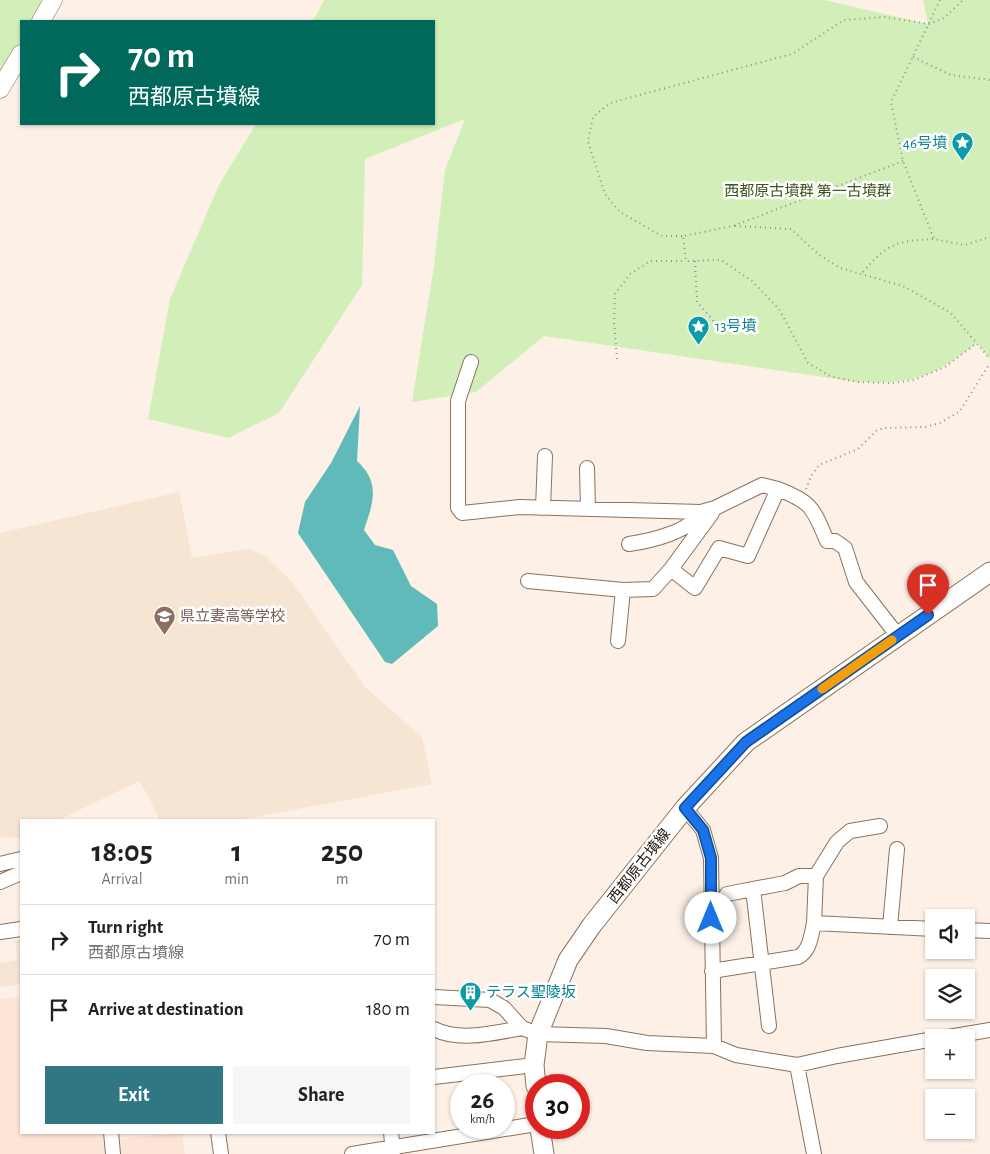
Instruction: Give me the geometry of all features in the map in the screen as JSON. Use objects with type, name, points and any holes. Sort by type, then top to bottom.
[{"type":"main road","name":"西都原古墳線","points":[[535,1074],[530,1031],[568,960],[592,925],[685,808],[746,742],[990,572]]},
{"type":"main road","points":[[542,1139],[544,1154]]},
{"type":"street","points":[[42,20],[53,0]]},
{"type":"street","points":[[0,89],[20,56]]},
{"type":"street","points":[[471,362],[461,386],[458,402],[458,508],[462,513],[520,507],[701,512],[715,508],[762,485],[778,489],[801,498],[814,511],[827,541],[835,541],[845,548],[856,582],[898,636]]},
{"type":"street","points":[[543,508],[545,456]]},
{"type":"street","points":[[587,468],[588,509]]},
{"type":"street","points":[[671,569],[695,588],[720,548],[748,556],[778,489]]},
{"type":"street","points":[[528,581],[623,590],[653,589],[671,569],[715,508]]},
{"type":"street","points":[[629,544],[655,541],[697,519],[701,512]]},
{"type":"street","points":[[618,641],[623,590]]},
{"type":"street","points":[[685,808],[703,830],[711,858],[714,1046]]},
{"type":"street","points":[[712,971],[798,957],[805,954],[814,923],[816,876],[837,842],[850,831],[880,826]]},
{"type":"street","points":[[890,927],[897,849]]},
{"type":"street","points":[[0,864],[20,859]]},
{"type":"street","points":[[0,882],[20,873]]},
{"type":"street","points":[[711,918],[727,894],[784,883],[799,876],[816,876]]},
{"type":"street","points":[[753,889],[768,1026]]},
{"type":"street","points":[[814,923],[925,929]]},
{"type":"street","points":[[0,932],[20,929]]},
{"type":"street","points":[[975,930],[990,931]]},
{"type":"street","points":[[435,998],[490,1000],[504,1008],[530,1031]]},
{"type":"street","points":[[435,1029],[445,1034],[488,1034],[530,1031],[606,1036],[647,1043],[714,1046],[736,1055],[797,1065],[925,1041]]},
{"type":"street","points":[[975,1032],[990,1030]]},
{"type":"street","points":[[435,1077],[534,1065]]},
{"type":"street","points":[[797,1065],[814,1154]]},
{"type":"street","points":[[352,1154],[393,1151],[525,1126]]},
{"type":"street","points":[[111,1134],[114,1154]]},
{"type":"street","points":[[218,1134],[221,1154]]},
{"type":"street","points":[[391,1134],[393,1151]]},
{"type":"path","points":[[934,239],[903,161],[891,102],[940,0]]},
{"type":"path","points":[[903,161],[733,226],[683,236],[662,236],[620,212],[605,194],[588,141],[593,117],[610,103],[792,54],[844,20],[885,18],[929,24],[944,18],[963,0]]},
{"type":"path","points":[[913,57],[952,75],[990,80]]},
{"type":"path","points":[[733,226],[791,229],[818,254],[840,268],[904,286],[951,313],[990,359]]},
{"type":"path","points":[[683,236],[686,261]]},
{"type":"path","points":[[863,273],[880,252],[903,241],[934,239],[964,246],[990,237]]},
{"type":"path","points":[[617,359],[614,321],[615,294],[630,274],[650,262],[721,260],[752,280],[779,309],[808,363],[830,376],[874,382],[914,380],[945,367],[977,343]]},
{"type":"path","points":[[696,261],[697,302],[717,325]]},
{"type":"path","points":[[801,498],[809,485],[811,476],[819,465],[858,449],[876,431],[884,428],[925,427],[940,422],[960,411],[990,363]]},
{"type":"shaded area","name":"県立妻高等学校","points":[[179,492],[192,558],[248,549],[264,555],[292,582],[365,687],[422,737],[432,784],[244,819],[159,819],[149,797],[139,781],[61,819],[20,819],[20,838],[0,837],[0,533]]},
{"type":"shaded area","points":[[15,940],[20,940],[20,984],[0,987],[0,963],[17,960]]},
{"type":"shaded area","points":[[20,997],[20,1134],[102,1134],[105,1154],[0,1154],[0,999]]},
{"type":"shaded area","points":[[182,1134],[185,1154],[121,1154],[119,1139]]},
{"type":"green space","points":[[0,0],[53,0],[42,20],[20,20],[20,56],[0,89]]},
{"type":"green space","name":"西都原古墳群 第一古墳群","points":[[324,0],[824,0],[928,24],[923,0],[990,0],[990,359],[977,343],[947,364],[922,376],[894,382],[857,382],[544,336],[476,392],[412,402],[434,266],[445,170],[465,119],[365,159],[362,285],[279,413],[228,438],[148,419],[170,299],[219,185],[255,125],[435,125],[435,20],[314,20]]},
{"type":"water","points":[[360,406],[357,461],[365,469],[369,477],[373,494],[364,530],[375,545],[393,550],[411,586],[437,604],[438,626],[392,664],[385,662],[298,533],[305,502],[331,463]]},
{"type":"slow traffic","points":[[822,689],[892,640]]},
{"type":"place","name":"46号墳","points":[[963,162]]},
{"type":"place","name":"13号墳","points":[[699,345]]},
{"type":"place","name":"県立妻高等学校","points":[[164,635]]},
{"type":"place","name":"テラス聖陵坂","points":[[470,1011]]},
{"type":"route","points":[[711,918],[711,858],[703,830],[685,808],[746,742],[928,615]]}]
